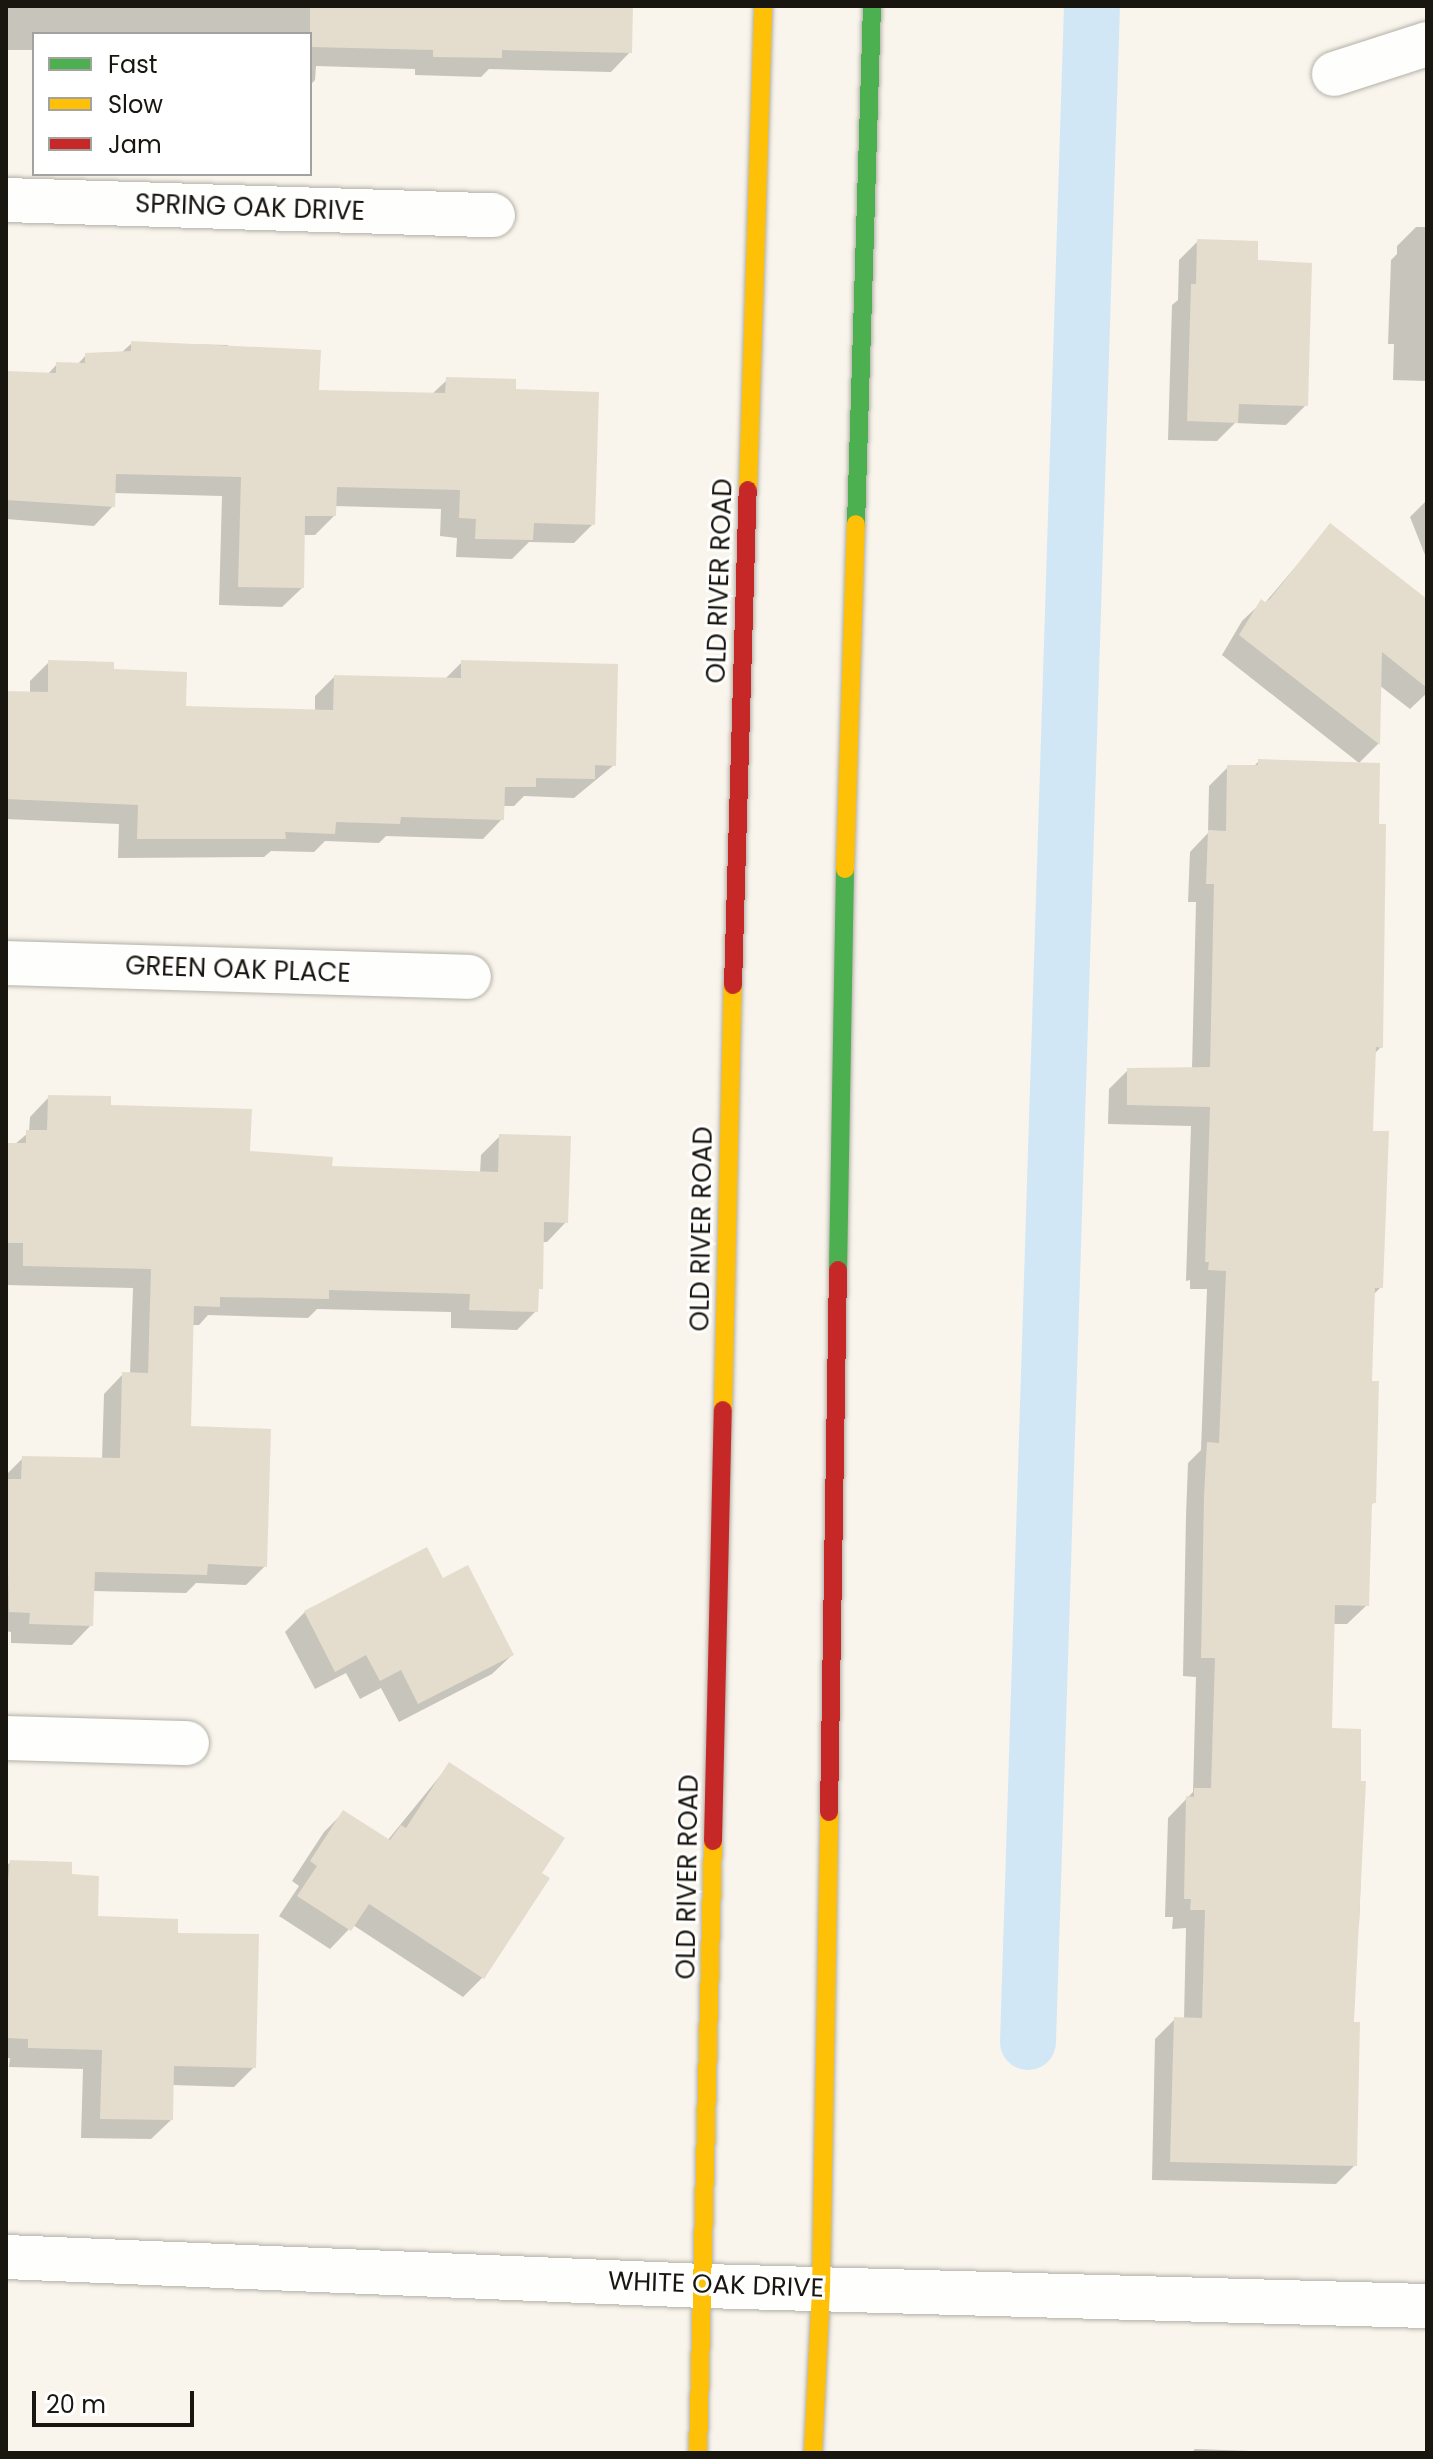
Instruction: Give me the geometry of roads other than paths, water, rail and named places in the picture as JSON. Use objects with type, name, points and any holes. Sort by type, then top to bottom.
[{"type":"main road","name":"OLD RIVER ROAD","points":[[698,2453],[705,2286],[734,936],[763,6]]},
{"type":"main road","points":[[813,2453],[821,2289],[842,956],[872,6]]},
{"type":"street","points":[[1334,74],[1427,44]]},
{"type":"street","name":"SPRING OAK DRIVE","points":[[6,200],[493,215]]},
{"type":"street","name":"GREEN OAK PLACE","points":[[6,963],[469,977]]},
{"type":"street","points":[[6,1738],[187,1743]]},
{"type":"street","name":"WHITE OAK DRIVE","points":[[6,2257],[705,2286],[1427,2306]]},
{"type":"waterway","points":[[1028,2042],[1092,6]]}]
